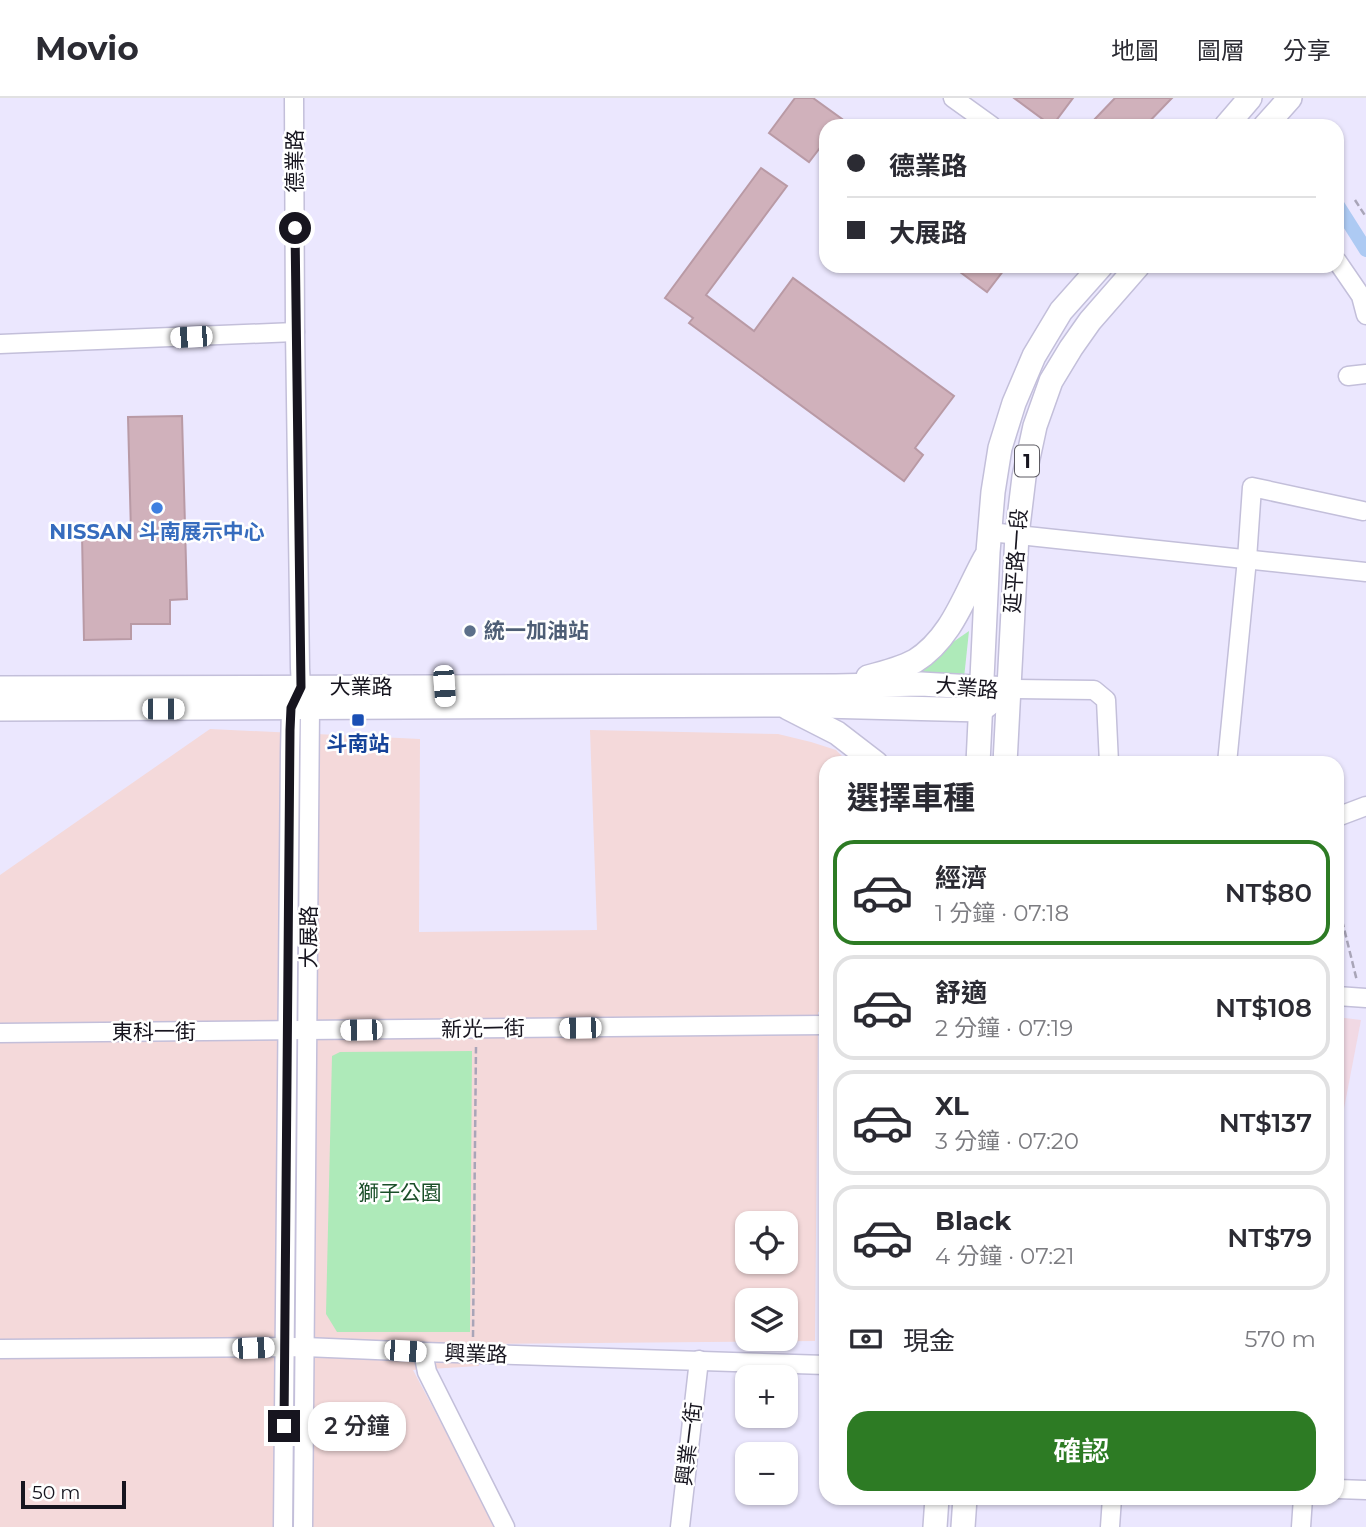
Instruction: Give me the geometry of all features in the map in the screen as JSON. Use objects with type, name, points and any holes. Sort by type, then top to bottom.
[{"type":"main road","points":[[1232,119],[1250,98]]},
{"type":"main road","points":[[1271,119],[1289,99]]},
{"type":"main road","name":"延平路一段","points":[[978,756],[989,542],[1000,448],[1014,403],[1034,356],[1061,311],[1095,273]]},
{"type":"main road","name":"延平路一段","points":[[1004,756],[1017,535],[1024,477],[1035,426],[1051,381],[1090,321],[1132,273]]},
{"type":"main road","points":[[1023,383],[1047,393]]},
{"type":"main road","points":[[836,686],[895,670],[916,660],[937,643],[958,612],[989,542]]},
{"type":"main road","name":"大業路","points":[[0,688],[53,698],[301,701],[445,696],[675,696],[836,686],[921,684],[1008,689]]},
{"type":"main road","name":"大業路","points":[[675,696],[782,705],[981,709],[1008,689]]},
{"type":"main road","name":"大業路","points":[[0,709],[53,698]]},
{"type":"main road","points":[[782,705],[836,733],[867,756]]},
{"type":"main road","points":[[935,1527],[937,1505]]},
{"type":"main road","points":[[963,1527],[965,1505]]},
{"type":"street","name":"德業路","points":[[294,98],[301,701]]},
{"type":"street","points":[[953,98],[982,119]]},
{"type":"street","points":[[1344,271],[1361,296],[1366,315]]},
{"type":"street","points":[[0,344],[295,332]]},
{"type":"street","points":[[1348,376],[1366,374]]},
{"type":"street","points":[[1228,756],[1252,487],[1363,511]]},
{"type":"street","points":[[989,542],[1017,535],[1366,572]]},
{"type":"street","points":[[1008,689],[1094,690],[1106,700],[1109,756]]},
{"type":"street","name":"大展路","points":[[301,701],[308,1031],[303,1527]]},
{"type":"street","name":"大展路","points":[[283,1527],[286,1031],[301,701]]},
{"type":"street","points":[[1344,814],[1366,806]]},
{"type":"street","points":[[1344,997],[1364,998]]},
{"type":"street","name":"新光一街","points":[[308,1031],[819,1025]]},
{"type":"street","name":"東科一街","points":[[0,1033],[308,1031]]},
{"type":"street","name":"興業路","points":[[0,1349],[285,1346],[819,1365]]},
{"type":"street","points":[[422,1352],[427,1372],[505,1527]]},
{"type":"street","name":"興業一街","points":[[680,1527],[699,1360]]},
{"type":"street","points":[[1344,1489],[1366,1490]]},
{"type":"street","points":[[1110,1527],[1112,1505]]},
{"type":"street","points":[[1301,1527],[1303,1505]]},
{"type":"path","points":[[1355,200],[1366,218]]},
{"type":"path","points":[[1344,925],[1364,998]]},
{"type":"path","points":[[473,1340],[475,1047]]},
{"type":"shaded area","points":[[210,729],[420,739],[419,932],[597,930],[590,730],[778,734],[836,750],[842,756],[819,756],[815,1341],[798,1341],[798,1288],[735,1288],[735,1342],[480,1344],[479,1366],[413,1370],[496,1527],[0,1527],[0,875]]},
{"type":"shaded area","points":[[1344,1018],[1361,1020],[1344,1109]]},
{"type":"green space","points":[[969,631],[964,678],[904,676]]},
{"type":"green space","name":"獅子公園","points":[[472,1051],[470,1332],[337,1332],[326,1314],[332,1056],[340,1052]]},
{"type":"building","points":[[795,98],[813,98],[842,119],[819,119],[819,149],[809,162],[769,133]]},
{"type":"building","points":[[1014,98],[1073,98],[1057,119],[1042,119]]},
{"type":"building","points":[[1115,98],[1172,98],[1152,119],[1095,119]]},
{"type":"building","points":[[761,168],[787,186],[706,295],[754,331],[793,278],[954,396],[915,448],[923,455],[904,481],[689,323],[693,318],[665,298]]},
{"type":"building","points":[[961,273],[1002,273],[987,292]]},
{"type":"building","name":"NISSAN 斗南展示中心","points":[[182,416],[187,599],[170,600],[170,624],[131,624],[131,639],[84,640],[82,534],[131,533],[128,417]]},
{"type":"waterway","points":[[1344,215],[1366,250]]},
{"type":"place","name":"NISSAN 斗南展示中心","points":[[157,508]]},
{"type":"place","name":"統一加油站","points":[[470,631]]},
{"type":"place","name":"斗南站","points":[[358,720]]},
{"type":"route","points":[[284,1426],[290,730],[291,708],[301,687],[295,228]]}]
